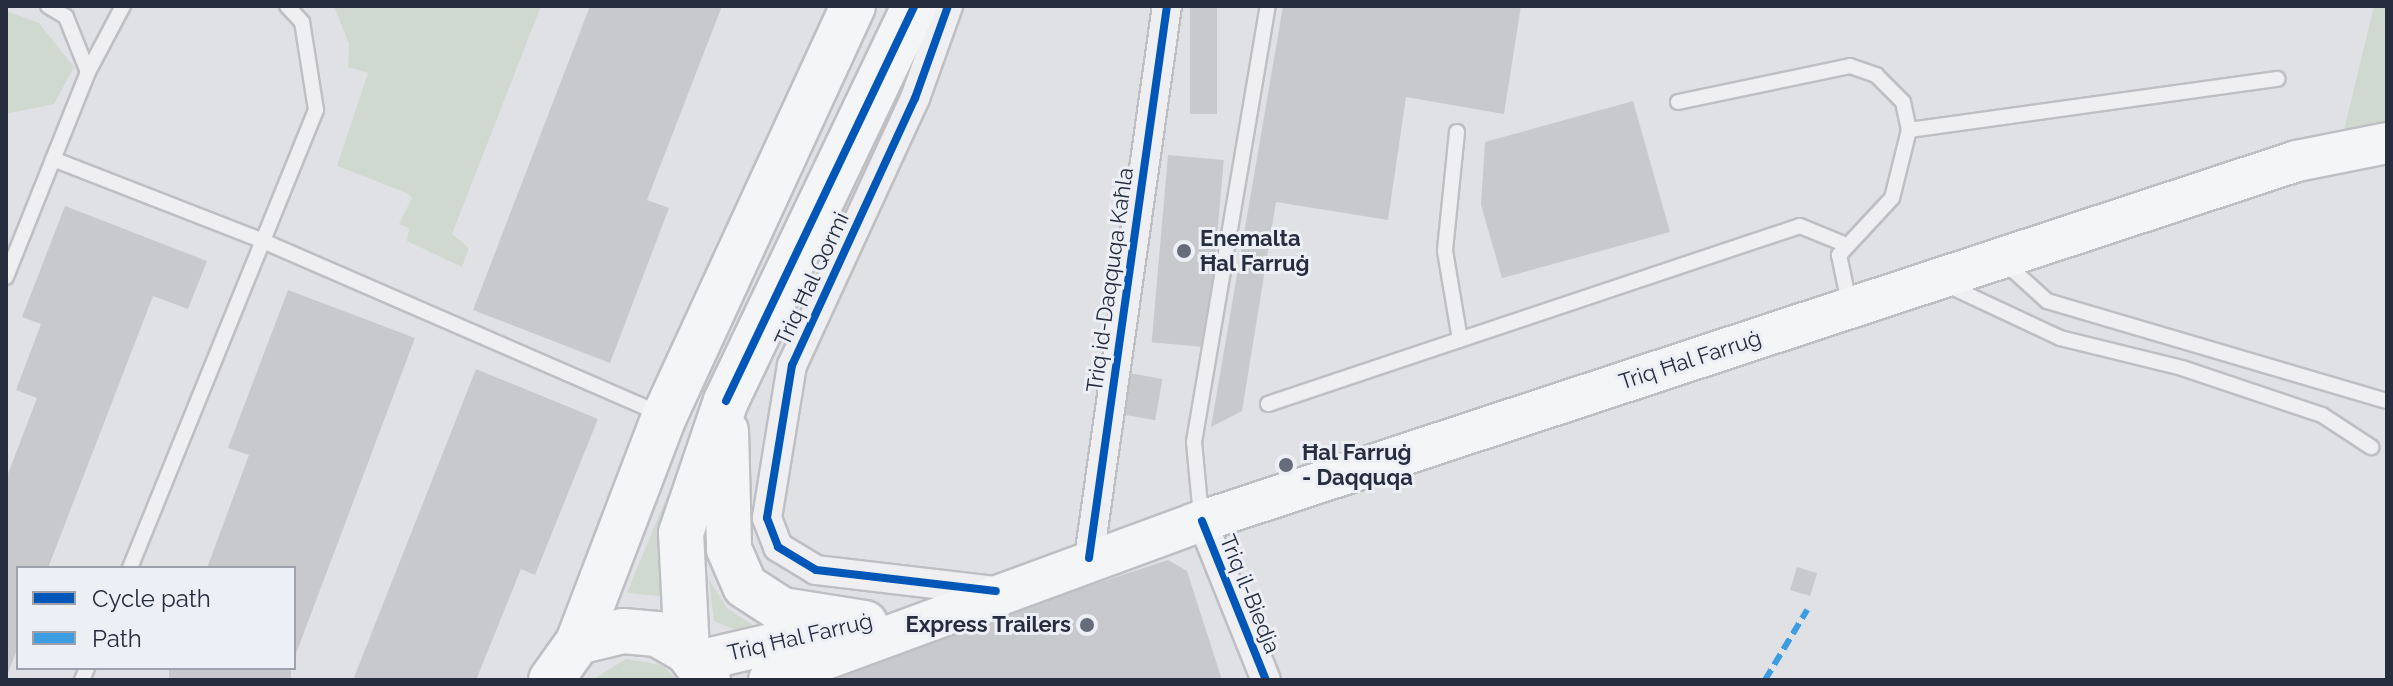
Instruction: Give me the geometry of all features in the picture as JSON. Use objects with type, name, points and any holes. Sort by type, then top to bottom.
[{"type":"highway","points":[[551,680],[578,642],[664,417],[853,6]]},
{"type":"highway","name":"Triq Ħal Qormi","points":[[697,664],[681,533],[726,401],[914,6]]},
{"type":"highway","points":[[726,401],[729,549],[745,586],[782,610],[865,623]]},
{"type":"highway","points":[[578,642],[623,631],[657,634],[697,664]]},
{"type":"main road","name":"Triq Ħal Farruġ","points":[[769,680],[1089,558],[2297,161],[2387,143]]},
{"type":"main road","name":"Triq Ħal Farruġ","points":[[697,664],[996,591]]},
{"type":"street","name":"Triq Ħal Qormi","points":[[948,6],[915,98],[792,365],[767,518],[778,547],[816,570],[996,591]]},
{"type":"street","name":"Triq id-Daqquqa Kaħla","points":[[1089,558],[1167,6]]},
{"type":"street","name":"Triq il-Biedja","points":[[1202,521],[1266,680]]},
{"type":"lane","points":[[48,6],[66,17],[88,72]]},
{"type":"lane","points":[[6,277],[88,72],[123,6]]},
{"type":"lane","points":[[131,566],[316,110],[302,22],[287,6]]},
{"type":"lane","points":[[1202,521],[1194,442],[1268,6]]},
{"type":"lane","points":[[1678,102],[1850,66],[1876,75],[1903,102],[1909,130],[1892,198],[1844,244],[1839,255],[1850,308]]},
{"type":"lane","points":[[1909,130],[2277,79]]},
{"type":"lane","points":[[1457,132],[1445,251],[1460,340]]},
{"type":"lane","points":[[53,159],[263,241],[648,403],[664,417]]},
{"type":"lane","points":[[1268,404],[1800,226],[1844,244]]},
{"type":"lane","points":[[2000,258],[2047,301],[2387,401]]},
{"type":"lane","points":[[1935,280],[2060,338],[2182,368],[2322,415],[2371,447]]},
{"type":"shaded area","points":[[334,6],[541,6],[452,234],[469,248],[462,267],[407,241],[409,228],[399,224],[412,198],[407,193],[337,166],[368,73],[348,67],[349,44]]},
{"type":"shaded area","points":[[2374,6],[2387,6],[2387,123],[2344,130]]},
{"type":"shaded area","points":[[6,11],[39,23],[74,67],[54,104],[6,114]]},
{"type":"shaded area","points":[[667,496],[668,597],[627,593]]},
{"type":"shaded area","points":[[709,580],[727,608],[754,626],[736,630],[714,621]]},
{"type":"shaded area","points":[[626,659],[661,665],[678,680],[592,680]]},
{"type":"building","points":[[590,6],[722,6],[647,200],[669,208],[610,363],[473,310]]},
{"type":"building","points":[[1190,6],[1217,6],[1217,114],[1190,114]]},
{"type":"building","points":[[1283,6],[1521,6],[1504,114],[1406,97],[1388,220],[1276,202],[1242,411],[1211,427]]},
{"type":"building","points":[[1633,101],[1670,232],[1502,278],[1481,205],[1485,142]]},
{"type":"building","name":"Enemalta Ħal Farruġ","points":[[1168,155],[1224,160],[1207,347],[1152,342]]},
{"type":"building","points":[[65,206],[207,261],[188,309],[153,296],[49,566],[16,566],[16,652],[6,678],[6,479],[37,398],[16,390],[41,324],[22,317]]},
{"type":"building","points":[[288,290],[415,338],[296,654],[296,566],[208,566],[249,455],[228,448]]},
{"type":"building","points":[[476,369],[598,419],[535,575],[521,569],[476,680],[353,680]]},
{"type":"building","points":[[1129,373],[1162,379],[1155,420],[1122,414]]},
{"type":"building","name":"Express Trailers","points":[[1168,560],[1187,571],[1222,680],[803,680]]},
{"type":"building","points":[[1797,567],[1817,573],[1810,596],[1790,590]]},
{"type":"building","points":[[169,670],[291,670],[291,680],[169,680]]},
{"type":"marked path","points":[[1765,680],[1807,610]]},
{"type":"cycle path","points":[[726,401],[914,6]]},
{"type":"cycle path","points":[[948,6],[915,98],[792,365],[767,518],[778,547],[816,570],[996,591]]},
{"type":"cycle path","points":[[1089,558],[1167,6]]},
{"type":"cycle path","points":[[1202,521],[1266,680]]},
{"type":"place","name":"Enemalta Ħal Farruġ","points":[[1184,251]]},
{"type":"place","name":"Ħal Farruġ - Daqquqa","points":[[1286,465]]},
{"type":"place","name":"Express Trailers","points":[[1087,625]]}]
